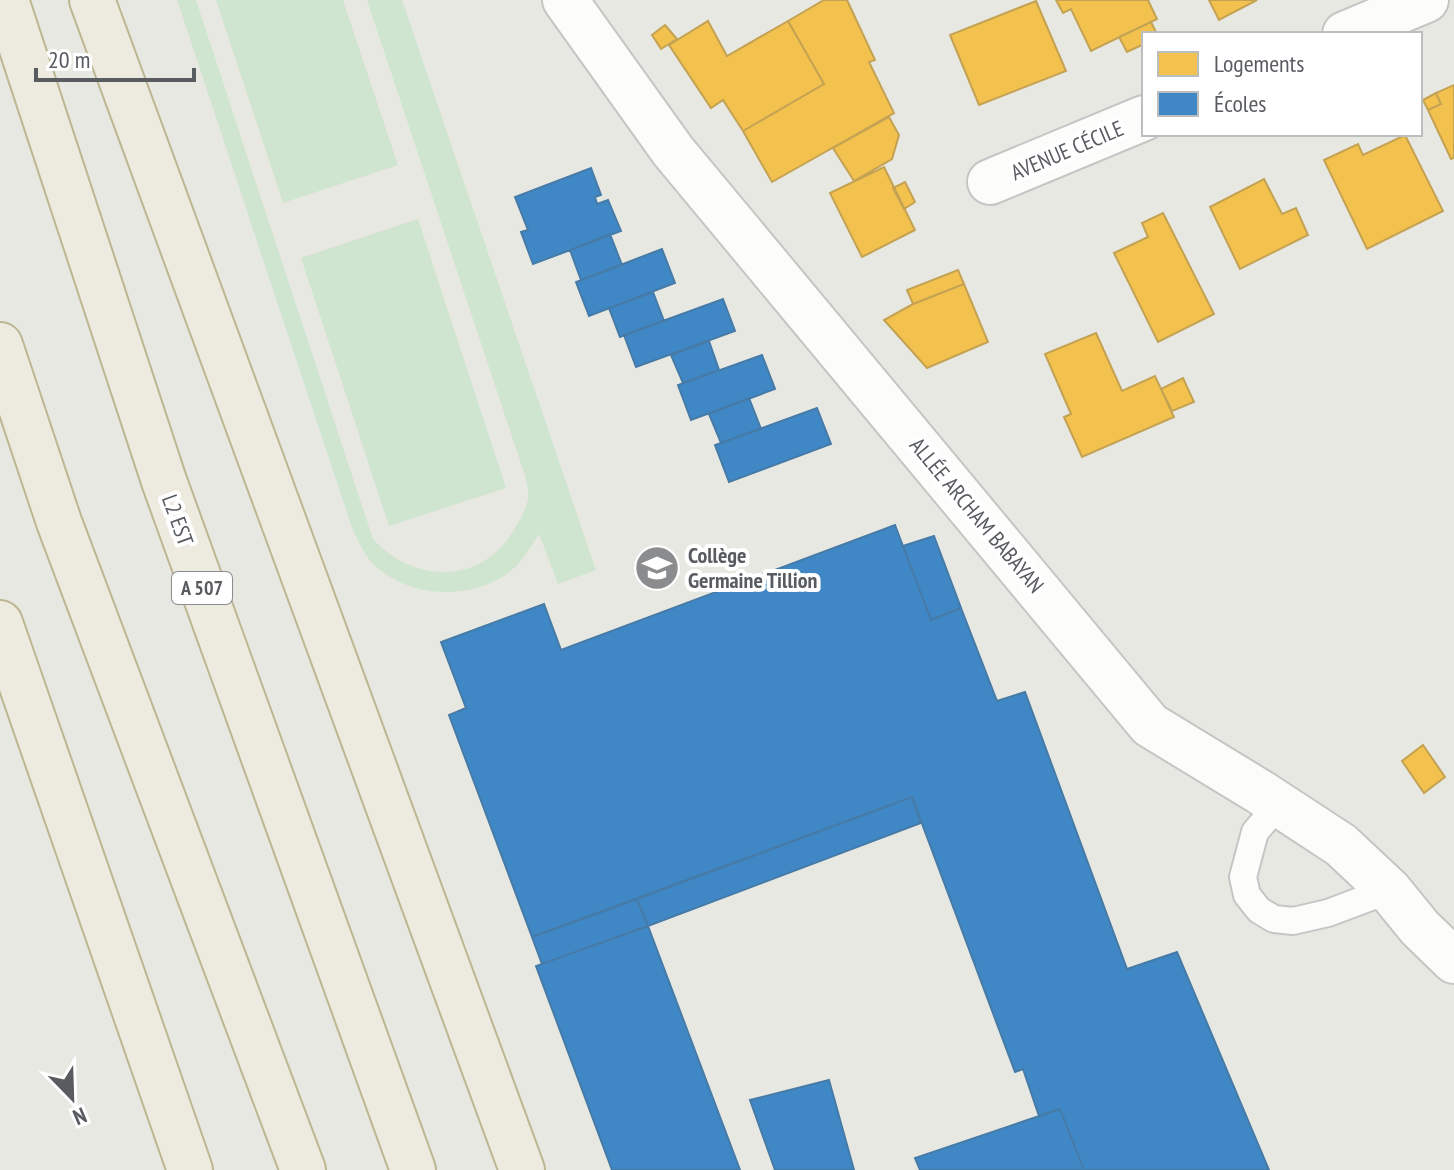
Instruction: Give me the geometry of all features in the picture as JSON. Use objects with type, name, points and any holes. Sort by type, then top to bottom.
[{"type":"highway","name":"L2 EST","points":[[6,0],[164,481],[413,1170]]},
{"type":"highway","points":[[92,0],[522,1170]]},
{"type":"highway","points":[[0,345],[64,536],[303,1170]]},
{"type":"highway","points":[[0,623],[190,1170]]},
{"type":"street","name":"ALLÉE ARCHAM BABAYAN","points":[[565,0],[673,151],[1150,725],[1341,845],[1389,890],[1420,928],[1454,961]]},
{"type":"street","points":[[1350,32],[1426,0]]},
{"type":"street","name":"AVENUE CÉCILE","points":[[990,182],[1142,119]]},
{"type":"lane","points":[[1279,804],[1255,832],[1243,877],[1247,895],[1259,910],[1274,919],[1293,921],[1328,913],[1389,890]]},
{"type":"green space","points":[[177,0],[196,0],[373,539],[388,553],[406,563],[424,570],[443,572],[462,570],[496,552],[521,517],[528,491],[367,0],[402,0],[596,570],[558,584],[539,534],[522,560],[508,573],[493,582],[458,591],[440,592],[404,584],[388,576],[367,557],[352,528]]},
{"type":"green space","points":[[216,0],[343,0],[398,165],[283,203]]},
{"type":"green space","points":[[418,219],[506,488],[389,526],[301,258]]},
{"type":"building: Logements","points":[[824,0],[847,0],[875,60],[869,62],[894,113],[772,182],[743,131],[824,84],[788,21]]},
{"type":"building: Logements","points":[[1056,0],[1148,0],[1157,19],[1091,51],[1071,9],[1063,13]]},
{"type":"building: Logements","points":[[1209,0],[1257,0],[1219,20]]},
{"type":"building: Logements","points":[[1036,1],[1066,71],[979,105],[950,35]]},
{"type":"building: Logements","points":[[708,21],[727,56],[788,21],[824,84],[743,131],[723,100],[711,108],[669,45]]},
{"type":"building: Logements","points":[[1151,22],[1156,32],[1142,32],[1142,45],[1127,52],[1119,37]]},
{"type":"building: Logements","points":[[665,25],[677,39],[661,49],[652,35]]},
{"type":"building: Logements","points":[[1454,85],[1454,158],[1451,159],[1428,110],[1441,104],[1436,93]]},
{"type":"building: Logements","points":[[1436,93],[1441,104],[1428,110],[1423,100]]},
{"type":"building: Logements","points":[[889,117],[899,135],[892,159],[854,181],[833,148]]},
{"type":"building: Logements","points":[[1406,136],[1443,211],[1367,249],[1324,160],[1358,144],[1363,155]]},
{"type":"building: Logements","points":[[884,167],[915,230],[862,257],[830,193]]},
{"type":"building: Logements","points":[[1264,179],[1282,214],[1296,208],[1308,235],[1240,269],[1210,207]]},
{"type":"building: Logements","points":[[905,182],[915,202],[904,209],[893,188]]},
{"type":"building: Logements","points":[[1163,213],[1214,314],[1158,342],[1114,253],[1148,237],[1142,223]]},
{"type":"building: Logements","points":[[958,270],[964,284],[913,304],[907,290]]},
{"type":"building: Logements","points":[[964,284],[988,342],[927,368],[884,320],[913,304]]},
{"type":"building: Logements","points":[[1096,333],[1122,391],[1155,376],[1174,417],[1082,457],[1064,417],[1071,414],[1045,354]]},
{"type":"building: Logements","points":[[1183,378],[1194,402],[1172,411],[1161,389]]},
{"type":"building: Logements","points":[[1423,745],[1445,777],[1424,793],[1402,761]]},
{"type":"building: Écoles","points":[[591,168],[601,195],[595,197],[597,204],[608,200],[621,231],[533,264],[521,232],[528,230],[515,197]]},
{"type":"building: Écoles","points":[[610,234],[622,265],[581,280],[570,250]]},
{"type":"building: Écoles","points":[[662,249],[675,283],[589,316],[576,282]]},
{"type":"building: Écoles","points":[[653,292],[664,321],[620,337],[609,308]]},
{"type":"building: Écoles","points":[[723,299],[735,331],[636,367],[624,335]]},
{"type":"building: Écoles","points":[[709,341],[719,370],[683,383],[671,355]]},
{"type":"building: Écoles","points":[[762,355],[775,389],[691,420],[678,385]]},
{"type":"building: Écoles","points":[[749,398],[761,429],[721,443],[709,414]]},
{"type":"building: Écoles","points":[[817,408],[831,444],[729,482],[715,445]]},
{"type":"building: Écoles","points":[[895,525],[931,620],[961,608],[997,701],[1025,692],[1127,969],[1177,952],[1269,1170],[1084,1170],[1060,1109],[1039,1116],[1023,1069],[1015,1072],[912,797],[532,937],[449,715],[466,708],[441,642],[544,604],[561,650]]},
{"type":"building: Écoles","points":[[934,536],[961,608],[931,620],[903,546]]},
{"type":"building: Écoles","points":[[912,797],[921,823],[648,926],[637,899]]},
{"type":"building: Écoles","points":[[637,899],[648,926],[542,964],[532,937]]},
{"type":"building: Écoles","points":[[648,926],[740,1170],[612,1170],[536,966]]},
{"type":"building: Écoles","points":[[829,1080],[854,1170],[775,1170],[750,1100]]},
{"type":"building: Écoles","points":[[1060,1109],[1084,1170],[920,1170],[915,1158]]},
{"type":"place","name":"Collège Germaine Tillion","points":[[657,568]]}]
